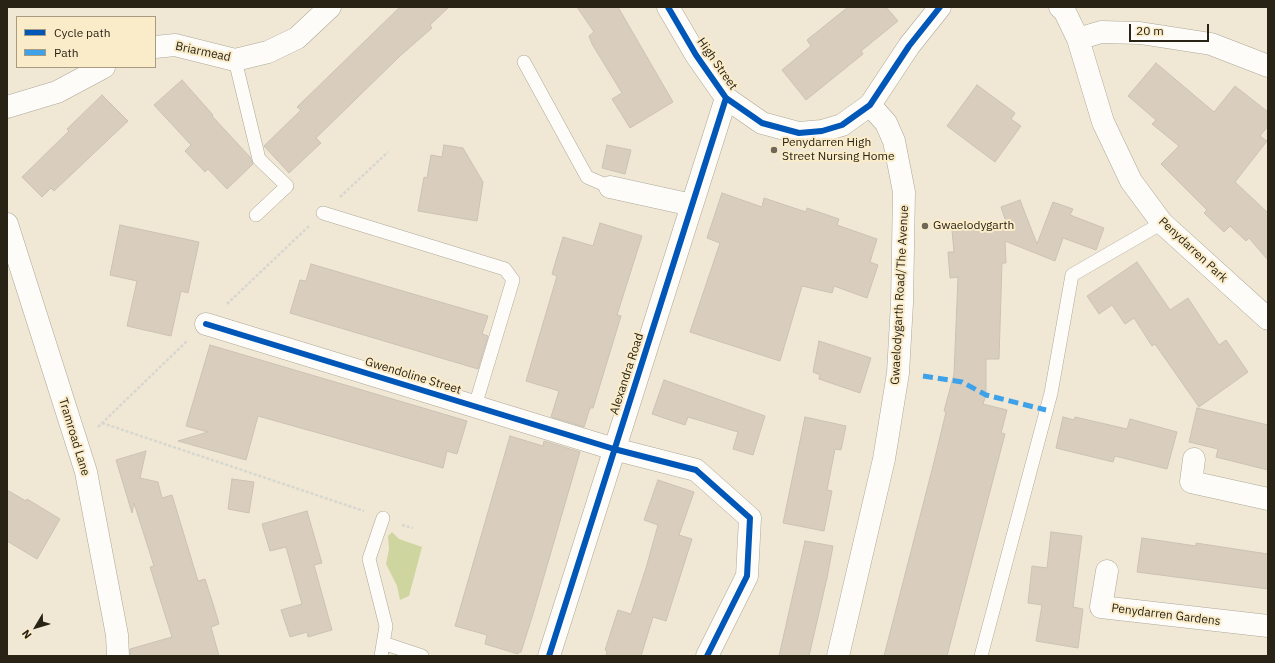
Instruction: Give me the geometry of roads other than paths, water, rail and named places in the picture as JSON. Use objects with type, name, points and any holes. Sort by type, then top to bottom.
[{"type":"street","name":"Briarmead","points":[[156,47],[175,45],[235,60],[268,52],[297,38],[330,7]]},
{"type":"street","name":"High Street","points":[[668,7],[696,56],[726,98],[762,123],[799,133],[822,131],[842,125],[870,105]]},
{"type":"street","points":[[870,105],[909,46],[940,7]]},
{"type":"street","name":"Penydarren Park","points":[[1060,7],[1065,12],[1078,39],[1103,122],[1131,181],[1162,223],[1268,319]]},
{"type":"street","points":[[1078,39],[1101,32],[1140,33],[1211,44],[1268,66]]},
{"type":"street","points":[[7,107],[57,92],[102,68]]},
{"type":"street","name":"Alexandra Road","points":[[549,656],[726,98]]},
{"type":"street","name":"Gwaelodygarth Road/The Avenue","points":[[838,656],[884,459],[898,365],[904,192],[894,141],[886,123],[870,105]]},
{"type":"street","points":[[610,187],[692,205]]},
{"type":"street","name":"Tramroad Lane","points":[[7,224],[86,472],[117,635],[118,656]]},
{"type":"street","name":"Gwendoline Street","points":[[206,324],[614,449],[696,470],[750,518],[747,576],[707,656]]},
{"type":"street","points":[[1194,459],[1191,482],[1268,499]]},
{"type":"street","name":"Penydarren Gardens","points":[[1107,571],[1101,607],[1268,626]]},
{"type":"lane","points":[[235,60],[259,159],[287,186],[256,215]]},
{"type":"lane","points":[[524,62],[587,177],[610,187]]},
{"type":"lane","points":[[323,213],[505,269],[509,274],[513,280],[475,406]]},
{"type":"lane","points":[[981,656],[1051,393],[1072,275],[1162,223]]},
{"type":"lane","points":[[383,518],[370,559],[386,626],[382,650],[422,656]]},
{"type":"place","name":"Penydarren High Street Nursing Home","points":[[774,150]]},
{"type":"place","name":"Gwaelodygarth","points":[[925,226]]}]
